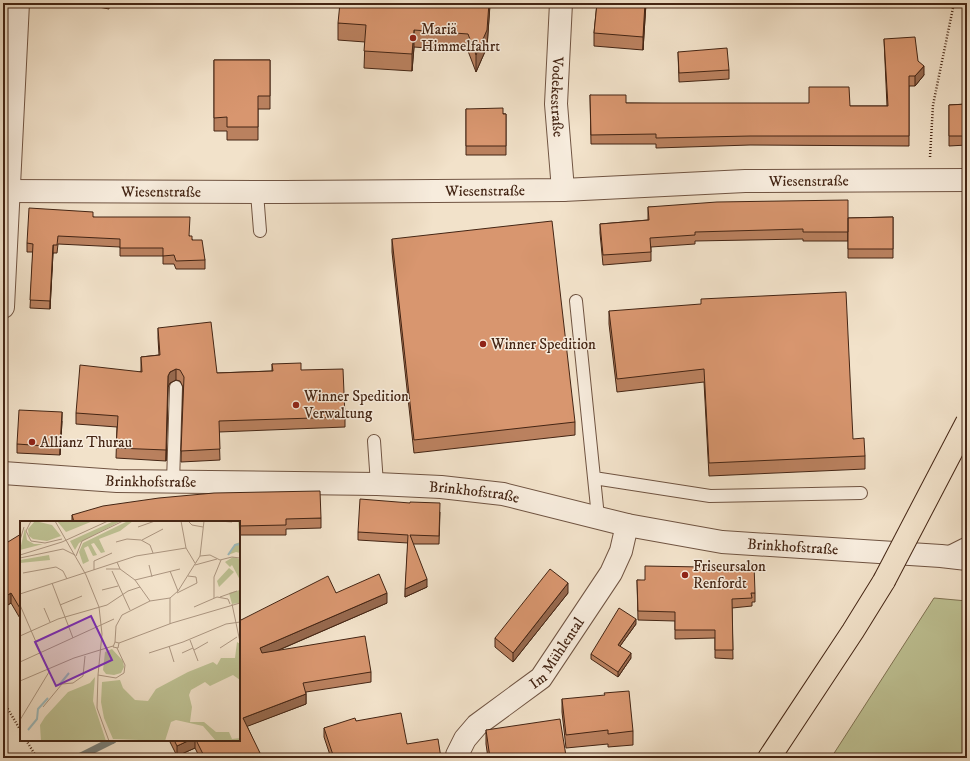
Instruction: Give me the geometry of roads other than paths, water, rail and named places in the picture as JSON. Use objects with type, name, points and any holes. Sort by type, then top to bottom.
[{"type":"highway","points":[[769,758],[817,687],[884,581],[967,422]]},
{"type":"street","points":[[3,307],[6,191],[18,3]]},
{"type":"street","name":"Vodekestraße","points":[[561,3],[556,104],[563,190]]},
{"type":"street","name":"Wiesenstraße","points":[[6,191],[257,192],[563,190],[745,181],[928,182],[967,180]]},
{"type":"street","name":"Brinkhofstraße","points":[[3,473],[117,481],[377,484],[503,494],[627,525],[722,542],[967,559]]},
{"type":"street","name":"Im Mühlental","points":[[457,758],[465,739],[477,726],[542,678],[611,573],[621,551],[627,525]]},
{"type":"lane","points":[[257,192],[260,230]]},
{"type":"lane","points":[[576,301],[598,517]]},
{"type":"lane","points":[[173,482],[176,387]]},
{"type":"lane","points":[[374,441],[377,484]]},
{"type":"lane","points":[[594,478],[710,496],[861,493]]},
{"type":"lane","points":[[941,556],[967,543]]},
{"type":"waterway","points":[[81,756],[111,741]]},
{"type":"place","name":"Mariä Himmelfahrt","points":[[413,38]]},
{"type":"place","name":"Winner Spedition","points":[[483,344]]},
{"type":"place","name":"Winner Spedition Verwaltung","points":[[296,405]]},
{"type":"place","name":"Allianz Thurau","points":[[32,442]]},
{"type":"place","name":"Friseursalon Renfordt","points":[[685,575]]}]
